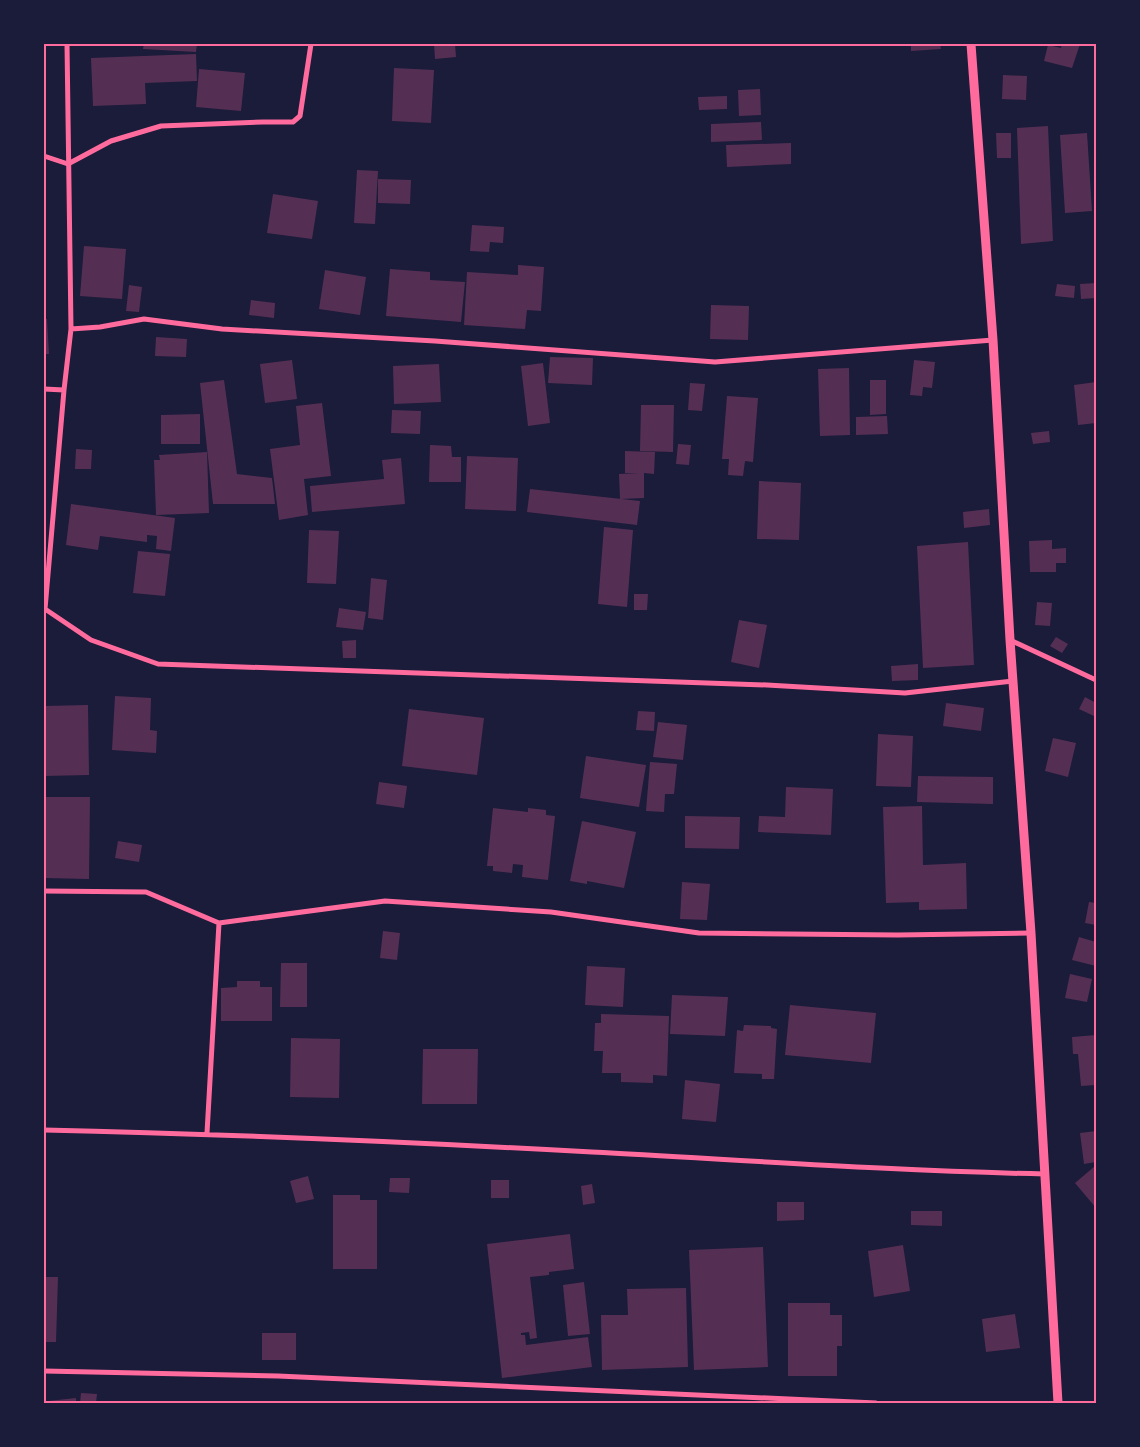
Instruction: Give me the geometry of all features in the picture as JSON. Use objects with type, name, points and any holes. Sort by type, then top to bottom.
[{"type":"street","points":[[67,44],[71,329],[44,609],[91,640],[158,664],[767,685],[905,693],[1014,681]]},
{"type":"street","points":[[44,156],[68,164],[111,141],[162,126],[293,122],[300,116],[311,44]]},
{"type":"street","points":[[971,44],[993,340],[1058,1403]]},
{"type":"street","points":[[71,329],[100,327],[144,318],[222,329],[444,342],[715,362],[993,340]]},
{"type":"street","points":[[44,389],[64,390]]},
{"type":"street","points":[[1010,640],[1096,680]]},
{"type":"street","points":[[44,892],[146,892],[219,923],[385,901],[551,912],[698,933],[898,935],[1030,933]]},
{"type":"street","points":[[207,1133],[219,923]]},
{"type":"street","points":[[44,1130],[207,1133],[955,1172],[1045,1174]]},
{"type":"street","points":[[44,1371],[278,1376],[876,1403]]},
{"type":"building","points":[[144,44],[197,44],[196,52],[143,49]]},
{"type":"building","points":[[434,44],[455,44],[456,57],[435,59]]},
{"type":"building","points":[[911,44],[940,44],[941,49],[911,51]]},
{"type":"building","points":[[1062,44],[1080,44],[1072,68],[1044,61],[1048,45],[1061,48]]},
{"type":"building","points":[[196,54],[197,81],[145,83],[146,104],[93,106],[91,58]]},
{"type":"building","points":[[394,68],[434,70],[431,123],[392,121]]},
{"type":"building","points":[[199,69],[245,73],[241,111],[196,107]]},
{"type":"building","points":[[1003,75],[1027,76],[1026,100],[1002,99]]},
{"type":"building","points":[[760,89],[761,115],[739,116],[738,90]]},
{"type":"building","points":[[727,96],[727,109],[699,110],[698,97]]},
{"type":"building","points":[[761,122],[762,140],[711,142],[711,124]]},
{"type":"building","points":[[1048,126],[1053,241],[1021,244],[1017,128]]},
{"type":"building","points":[[996,133],[1011,133],[1011,158],[997,158]]},
{"type":"building","points":[[1087,133],[1092,211],[1065,213],[1060,135]]},
{"type":"building","points":[[791,143],[791,164],[727,167],[726,145]]},
{"type":"building","points":[[357,170],[378,171],[375,224],[354,223]]},
{"type":"building","points":[[378,179],[411,180],[410,204],[378,203]]},
{"type":"building","points":[[273,194],[318,201],[312,239],[267,233]]},
{"type":"building","points":[[472,225],[504,227],[503,243],[490,242],[489,252],[470,251]]},
{"type":"building","points":[[84,246],[126,249],[122,299],[80,296]]},
{"type":"building","points":[[518,265],[544,267],[541,311],[527,310],[525,329],[464,325],[467,272],[518,275]]},
{"type":"building","points":[[390,269],[430,272],[430,280],[465,282],[461,322],[386,316]]},
{"type":"building","points":[[325,270],[366,277],[360,315],[319,309]]},
{"type":"building","points":[[1096,283],[1096,298],[1081,299],[1080,284]]},
{"type":"building","points":[[1057,284],[1075,286],[1074,298],[1055,296]]},
{"type":"building","points":[[129,285],[142,287],[139,312],[126,311]]},
{"type":"building","points":[[251,300],[275,303],[274,318],[249,315]]},
{"type":"building","points":[[711,305],[749,306],[748,340],[710,339]]},
{"type":"building","points":[[44,319],[47,319],[49,354],[44,354]]},
{"type":"building","points":[[156,337],[187,339],[186,357],[155,356]]},
{"type":"building","points":[[550,357],[593,358],[592,385],[548,383]]},
{"type":"building","points":[[292,360],[297,399],[265,403],[260,364]]},
{"type":"building","points":[[914,360],[935,362],[932,388],[923,387],[922,396],[910,395]]},
{"type":"building","points":[[543,363],[550,423],[528,426],[521,366]]},
{"type":"building","points":[[439,364],[441,402],[394,404],[393,366]]},
{"type":"building","points":[[849,368],[850,435],[820,436],[818,369]]},
{"type":"building","points":[[224,380],[237,474],[272,478],[275,504],[213,504],[200,383]]},
{"type":"building","points":[[870,380],[886,380],[886,414],[870,415]]},
{"type":"building","points":[[1096,382],[1096,423],[1078,425],[1074,385]]},
{"type":"building","points":[[690,383],[705,384],[702,411],[688,410]]},
{"type":"building","points":[[727,396],[758,398],[753,462],[745,461],[743,476],[728,475],[729,459],[722,459]]},
{"type":"building","points":[[322,403],[331,476],[304,479],[308,515],[279,520],[270,449],[300,445],[296,406]]},
{"type":"building","points":[[641,405],[674,405],[673,452],[640,451]]},
{"type":"building","points":[[392,410],[421,411],[420,434],[391,433]]},
{"type":"building","points":[[200,414],[200,444],[161,444],[161,415]]},
{"type":"building","points":[[887,416],[888,434],[856,435],[856,417]]},
{"type":"building","points":[[1049,431],[1050,442],[1033,444],[1031,433]]},
{"type":"building","points":[[678,444],[691,445],[689,465],[676,464]]},
{"type":"building","points":[[430,445],[451,446],[452,457],[461,457],[461,482],[429,482]]},
{"type":"building","points":[[76,449],[92,450],[91,469],[75,469]]},
{"type":"building","points":[[625,451],[655,452],[654,474],[644,473],[644,498],[620,499],[619,474],[639,473],[625,473]]},
{"type":"building","points":[[207,452],[209,513],[156,515],[154,460],[160,460],[159,455]]},
{"type":"building","points":[[467,456],[518,458],[516,511],[465,509]]},
{"type":"building","points":[[401,458],[405,504],[312,512],[310,486],[384,479],[382,460]]},
{"type":"building","points":[[759,481],[801,483],[799,540],[757,539]]},
{"type":"building","points":[[530,489],[640,501],[637,525],[527,512]]},
{"type":"building","points":[[71,504],[175,518],[171,551],[156,549],[157,536],[147,535],[147,542],[100,536],[98,550],[66,545]]},
{"type":"building","points":[[989,509],[990,525],[964,528],[963,512]]},
{"type":"building","points":[[604,527],[633,530],[627,607],[598,604]]},
{"type":"building","points":[[309,530],[339,531],[336,584],[307,583]]},
{"type":"building","points":[[1052,540],[1052,549],[1066,548],[1066,563],[1056,563],[1056,572],[1030,572],[1029,541]]},
{"type":"building","points":[[968,542],[974,665],[923,668],[917,546]]},
{"type":"building","points":[[138,551],[170,554],[165,596],[133,593]]},
{"type":"building","points":[[371,578],[387,580],[383,620],[368,618]]},
{"type":"building","points":[[634,594],[648,594],[647,610],[634,610]]},
{"type":"building","points":[[1037,602],[1052,603],[1050,626],[1035,625]]},
{"type":"building","points":[[339,608],[366,612],[363,630],[336,627]]},
{"type":"building","points":[[739,620],[767,625],[759,668],[731,662]]},
{"type":"building","points":[[1056,637],[1068,644],[1062,653],[1050,646]]},
{"type":"building","points":[[356,640],[356,658],[343,658],[342,641]]},
{"type":"building","points":[[918,664],[918,680],[892,681],[891,666]]},
{"type":"building","points":[[115,696],[151,698],[150,730],[157,731],[156,753],[112,750]]},
{"type":"building","points":[[1085,697],[1096,703],[1096,717],[1079,709]]},
{"type":"building","points":[[946,703],[984,708],[981,731],[943,726]]},
{"type":"building","points":[[88,705],[89,775],[44,776],[44,706]]},
{"type":"building","points":[[409,709],[484,718],[477,775],[402,766]]},
{"type":"building","points":[[638,711],[655,712],[654,731],[636,730]]},
{"type":"building","points":[[658,722],[687,725],[683,760],[653,757]]},
{"type":"building","points":[[878,734],[913,736],[911,787],[876,786]]},
{"type":"building","points":[[1053,738],[1076,743],[1068,777],[1045,771]]},
{"type":"building","points":[[586,756],[646,765],[639,807],[580,798]]},
{"type":"building","points":[[650,762],[677,764],[674,794],[665,794],[664,812],[646,811]]},
{"type":"building","points":[[918,776],[993,777],[993,804],[917,802]]},
{"type":"building","points":[[379,782],[407,786],[404,808],[376,804]]},
{"type":"building","points":[[786,787],[833,789],[831,835],[758,832],[759,816],[785,817]]},
{"type":"building","points":[[44,797],[90,797],[89,879],[44,878]]},
{"type":"building","points":[[922,806],[923,865],[966,863],[967,909],[919,910],[919,902],[886,903],[883,807]]},
{"type":"building","points":[[493,808],[528,812],[528,808],[546,810],[546,815],[555,816],[548,880],[522,877],[523,865],[513,864],[512,873],[493,871],[493,866],[487,866]]},
{"type":"building","points":[[685,816],[740,817],[739,849],[685,848]]},
{"type":"building","points":[[582,821],[636,832],[624,888],[587,881],[587,884],[570,881]]},
{"type":"building","points":[[118,841],[142,845],[139,862],[115,858]]},
{"type":"building","points":[[682,882],[710,884],[707,920],[680,919]]},
{"type":"building","points":[[1089,902],[1096,903],[1096,925],[1085,923]]},
{"type":"building","points":[[383,931],[400,933],[397,960],[380,958]]},
{"type":"building","points":[[1079,937],[1096,942],[1096,966],[1072,960]]},
{"type":"building","points":[[281,963],[307,963],[307,1007],[280,1007]]},
{"type":"building","points":[[587,966],[625,968],[623,1007],[585,1005]]},
{"type":"building","points":[[1070,974],[1092,979],[1087,1002],[1065,998]]},
{"type":"building","points":[[237,981],[260,981],[260,987],[272,987],[272,1021],[221,1021],[221,988],[237,987]]},
{"type":"building","points":[[672,995],[728,997],[725,1036],[670,1034]]},
{"type":"building","points":[[790,1005],[876,1013],[871,1063],[785,1055]]},
{"type":"building","points":[[601,1014],[669,1016],[667,1076],[653,1075],[653,1083],[621,1082],[621,1073],[602,1073],[603,1051],[594,1051],[595,1023],[601,1023]]},
{"type":"building","points":[[744,1025],[771,1026],[771,1028],[777,1029],[774,1079],[762,1079],[762,1074],[734,1073],[737,1030],[743,1031]]},
{"type":"building","points":[[1096,1035],[1096,1085],[1081,1086],[1078,1054],[1073,1054],[1072,1037]]},
{"type":"building","points":[[291,1038],[340,1039],[339,1098],[290,1097]]},
{"type":"building","points":[[423,1049],[478,1049],[477,1104],[422,1104]]},
{"type":"building","points":[[685,1080],[720,1084],[716,1122],[682,1119]]},
{"type":"building","points":[[1096,1131],[1096,1162],[1084,1164],[1080,1133]]},
{"type":"building","points":[[1096,1167],[1096,1208],[1075,1183]]},
{"type":"building","points":[[308,1176],[314,1199],[296,1203],[290,1181]]},
{"type":"building","points":[[390,1178],[410,1178],[409,1193],[389,1192]]},
{"type":"building","points":[[491,1180],[509,1180],[509,1198],[491,1198]]},
{"type":"building","points":[[592,1184],[595,1203],[583,1205],[581,1186]]},
{"type":"building","points":[[333,1195],[360,1195],[360,1200],[377,1200],[377,1269],[333,1269]]},
{"type":"building","points":[[777,1202],[804,1202],[804,1220],[777,1221]]},
{"type":"building","points":[[911,1211],[942,1211],[942,1226],[911,1225]]},
{"type":"building","points":[[570,1234],[574,1269],[549,1272],[549,1275],[530,1277],[537,1338],[530,1339],[529,1332],[521,1333],[521,1335],[525,1335],[526,1345],[588,1337],[592,1367],[502,1378],[487,1244]]},
{"type":"building","points":[[903,1245],[910,1291],[874,1297],[868,1251]]},
{"type":"building","points":[[763,1247],[768,1367],[694,1370],[689,1250]]},
{"type":"building","points":[[44,1277],[58,1277],[56,1342],[44,1342]]},
{"type":"building","points":[[584,1282],[590,1334],[568,1336],[563,1285]]},
{"type":"building","points":[[686,1288],[688,1367],[602,1370],[601,1315],[628,1315],[627,1289]]},
{"type":"building","points":[[788,1303],[830,1303],[830,1315],[842,1315],[842,1346],[837,1346],[837,1376],[788,1376]]},
{"type":"building","points":[[1015,1314],[1020,1348],[986,1352],[982,1319]]},
{"type":"building","points":[[262,1333],[296,1333],[296,1360],[262,1360]]},
{"type":"building","points":[[81,1393],[97,1394],[96,1403],[80,1403]]},
{"type":"building","points":[[76,1398],[76,1403],[48,1403],[48,1401]]}]
